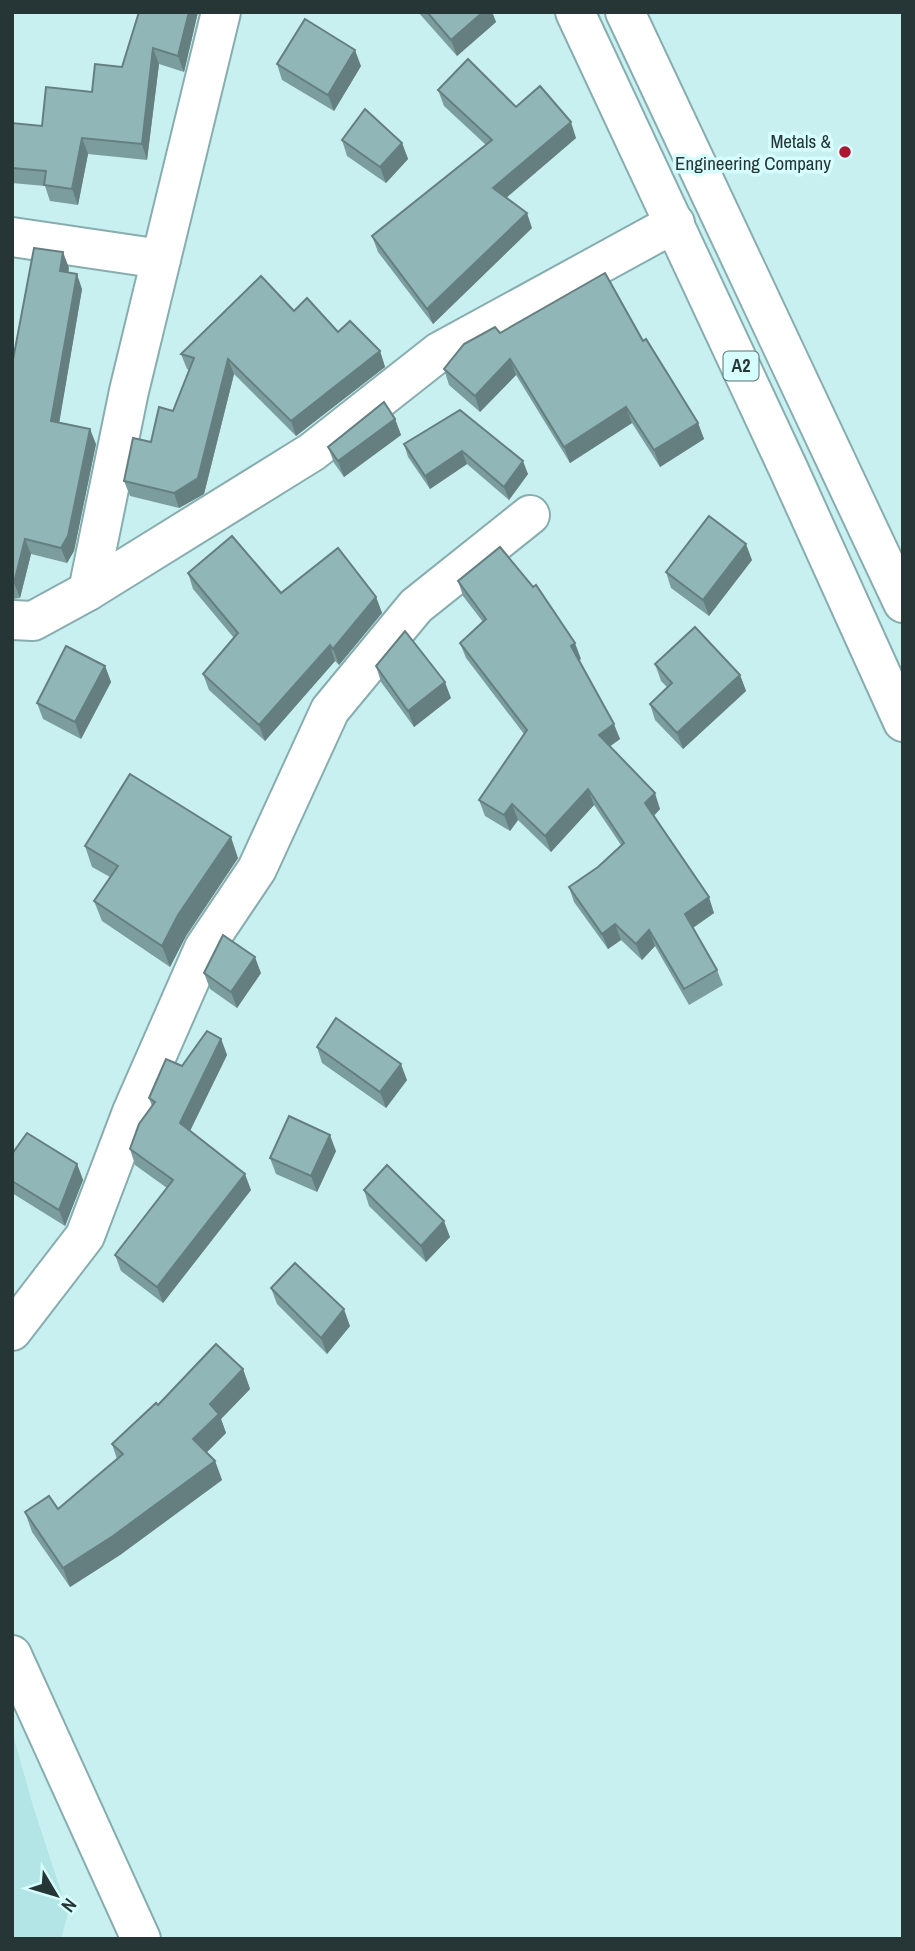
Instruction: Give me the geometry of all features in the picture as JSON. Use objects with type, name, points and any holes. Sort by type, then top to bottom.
[{"type":"main road","points":[[88,592],[129,391],[220,12]]},
{"type":"main road","name":"A2","points":[[575,12],[675,223],[903,722]]},
{"type":"main road","name":"A2","points":[[625,12],[903,603]]},
{"type":"main road","points":[[12,620],[33,621],[88,592],[312,452],[439,352],[675,223]]},
{"type":"main road","points":[[12,237],[161,259]]},
{"type":"main road","points":[[12,1331],[85,1236],[132,1112],[204,948],[257,869],[330,710],[416,606],[530,514]]},
{"type":"main road","points":[[12,1655],[141,1939]]},
{"type":"shaded area","points":[[12,1731],[68,1913],[61,1939],[12,1939]]},
{"type":"building","points":[[139,12],[189,12],[178,56],[153,48],[142,144],[82,138],[72,189],[44,185],[46,171],[12,168],[12,123],[42,126],[46,87],[92,92],[95,64],[122,67]]},
{"type":"building","points":[[427,12],[483,12],[451,40]]},
{"type":"building","points":[[305,19],[355,50],[328,95],[277,64]]},
{"type":"building","points":[[468,59],[516,107],[540,86],[571,122],[493,188],[527,213],[427,309],[372,236],[492,140],[438,90]]},
{"type":"building","points":[[365,109],[402,143],[380,167],[342,140]]},
{"type":"building","points":[[34,248],[63,252],[60,271],[77,274],[51,421],[90,429],[68,536],[61,548],[25,539],[12,583],[12,365]]},
{"type":"building","points":[[605,273],[643,341],[646,339],[698,423],[654,450],[626,407],[564,447],[510,359],[475,396],[444,369],[464,344],[495,327],[500,333]]},
{"type":"building","points":[[261,276],[294,311],[307,298],[338,332],[350,321],[380,351],[291,421],[228,359],[198,478],[174,493],[124,481],[133,438],[151,442],[159,407],[173,411],[194,358],[181,354]]},
{"type":"building","points":[[384,402],[395,419],[338,461],[328,447]]},
{"type":"building","points":[[460,410],[523,461],[504,487],[462,451],[425,476],[404,444]]},
{"type":"building","points":[[709,516],[746,544],[703,600],[666,572]]},
{"type":"building","points":[[232,536],[281,593],[338,548],[376,597],[333,649],[330,645],[259,725],[203,674],[238,633],[188,573]]},
{"type":"building","points":[[500,547],[533,587],[536,585],[575,643],[571,646],[614,724],[599,735],[655,793],[645,803],[709,897],[685,914],[717,970],[684,989],[649,930],[636,944],[615,924],[602,934],[569,887],[598,867],[624,843],[588,789],[545,836],[512,804],[504,815],[479,800],[527,730],[460,643],[486,619],[458,581]]},
{"type":"building","points":[[695,627],[740,675],[677,733],[650,704],[672,683],[655,664]]},
{"type":"building","points":[[405,631],[445,682],[408,711],[376,666]]},
{"type":"building","points":[[66,646],[105,666],[75,722],[37,703]]},
{"type":"building","points":[[130,774],[231,837],[178,915],[162,946],[94,901],[118,866],[85,846]]},
{"type":"building","points":[[223,935],[255,957],[231,992],[204,973]]},
{"type":"building","points":[[336,1018],[401,1064],[380,1092],[317,1047]]},
{"type":"building","points":[[207,1031],[221,1039],[180,1123],[245,1174],[157,1287],[115,1255],[173,1180],[130,1149],[139,1124],[155,1102],[149,1098],[166,1059],[182,1066]]},
{"type":"building","points":[[289,1116],[330,1135],[311,1176],[270,1158]]},
{"type":"building","points":[[27,1133],[77,1164],[59,1210],[12,1181],[12,1154]]},
{"type":"building","points":[[387,1165],[444,1221],[421,1246],[364,1190]]},
{"type":"building","points":[[295,1263],[344,1309],[321,1338],[271,1288]]},
{"type":"building","points":[[216,1344],[243,1369],[210,1404],[219,1414],[193,1439],[215,1461],[113,1536],[63,1568],[25,1512],[49,1496],[58,1509],[123,1454],[112,1444],[156,1403],[158,1405]]},
{"type":"place","name":"Metals & Engineering Company","points":[[845,152]]}]
